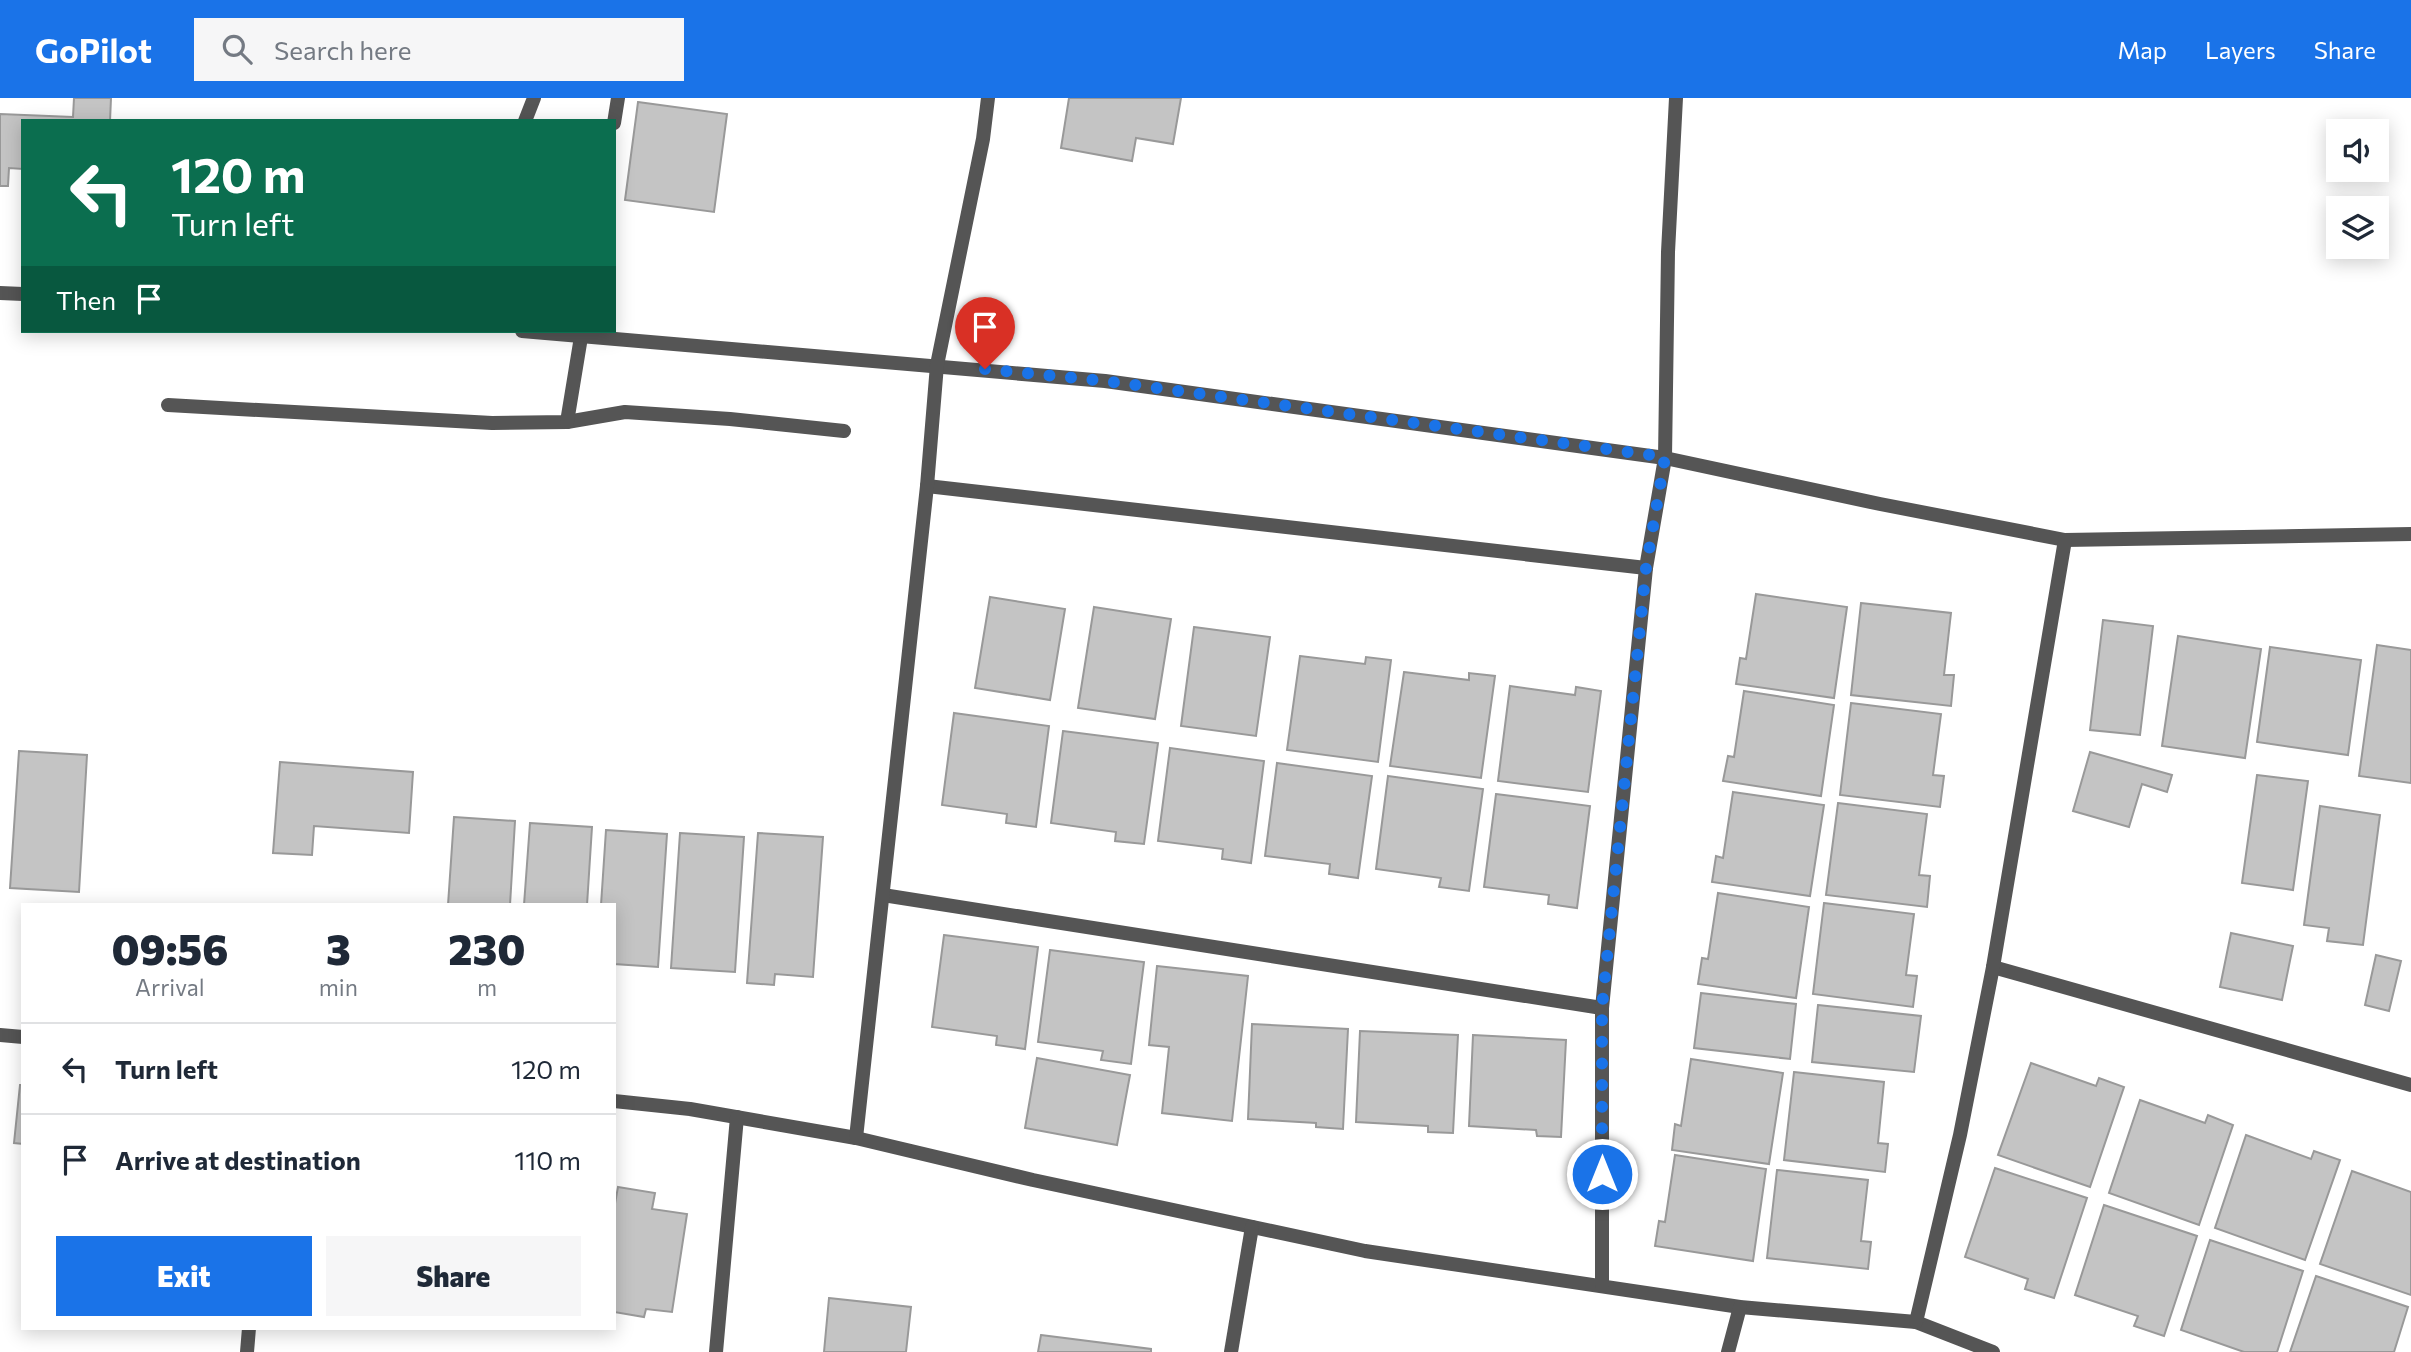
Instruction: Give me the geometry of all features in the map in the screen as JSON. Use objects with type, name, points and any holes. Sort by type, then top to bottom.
[{"type":"street","points":[[527,119],[534,98]]},
{"type":"street","points":[[615,119],[618,98]]},
{"type":"street","points":[[856,1138],[927,486],[937,365],[983,139],[988,98]]},
{"type":"street","points":[[1602,1285],[1602,1008],[1646,568],[1665,457],[1666,305],[1675,98]]},
{"type":"street","points":[[0,293],[21,294]]},
{"type":"street","points":[[562,333],[1105,381],[1665,457],[1880,504],[2065,540],[2411,534]]},
{"type":"street","points":[[567,422],[581,334]]},
{"type":"street","points":[[168,405],[492,424],[567,422],[625,412],[730,419],[844,431]]},
{"type":"street","points":[[927,486],[1646,568]]},
{"type":"street","points":[[1916,1322],[1960,1135],[1993,967],[2065,540]]},
{"type":"street","points":[[883,895],[1602,1008]]},
{"type":"street","points":[[1993,967],[2411,1085]]},
{"type":"street","points":[[0,1035],[21,1037]]},
{"type":"street","points":[[616,1101],[690,1109],[856,1138],[1033,1180],[1365,1251],[1740,1307],[1916,1322],[1993,1352]]},
{"type":"street","points":[[716,1352],[737,1117]]},
{"type":"street","points":[[1231,1352],[1252,1227]]},
{"type":"street","points":[[1728,1352],[1740,1307]]},
{"type":"street","points":[[247,1352],[248,1330]]},
{"type":"building","points":[[74,98],[111,98],[110,119],[21,119],[21,169],[9,168],[8,186],[0,186],[0,114],[73,117]]},
{"type":"building","points":[[1069,98],[1181,98],[1173,144],[1136,138],[1132,161],[1061,148]]},
{"type":"building","points":[[638,102],[727,114],[714,212],[625,200]]},
{"type":"building","points":[[1756,594],[1847,607],[1834,698],[1736,684],[1740,658],[1746,659]]},
{"type":"building","points":[[990,597],[1065,609],[1050,700],[975,688]]},
{"type":"building","points":[[1861,603],[1951,613],[1944,675],[1954,675],[1951,706],[1851,695]]},
{"type":"building","points":[[1094,607],[1171,619],[1155,719],[1078,708]]},
{"type":"building","points":[[2103,620],[2153,626],[2140,735],[2090,730]]},
{"type":"building","points":[[1194,627],[1270,637],[1256,736],[1181,726]]},
{"type":"building","points":[[2178,636],[2261,649],[2245,758],[2162,746]]},
{"type":"building","points":[[2377,645],[2411,650],[2411,783],[2359,776]]},
{"type":"building","points":[[2270,647],[2361,660],[2348,755],[2257,742]]},
{"type":"building","points":[[1300,656],[1365,664],[1366,657],[1391,660],[1378,762],[1287,750]]},
{"type":"building","points":[[1404,672],[1469,680],[1469,673],[1495,676],[1481,778],[1390,766]]},
{"type":"building","points":[[1510,686],[1575,695],[1576,687],[1601,691],[1588,792],[1498,781]]},
{"type":"building","points":[[1744,691],[1834,705],[1821,796],[1723,781],[1728,756],[1734,757]]},
{"type":"building","points":[[1851,703],[1941,714],[1933,775],[1944,776],[1940,807],[1840,795]]},
{"type":"building","points":[[954,713],[1049,726],[1036,827],[1006,823],[1007,814],[942,805]]},
{"type":"building","points":[[1063,731],[1158,743],[1144,844],[1115,841],[1116,832],[1051,823]]},
{"type":"building","points":[[1170,748],[1264,761],[1251,863],[1222,859],[1223,849],[1158,841]]},
{"type":"building","points":[[19,751],[87,755],[79,892],[10,888]]},
{"type":"building","points":[[2090,752],[2172,775],[2167,792],[2142,784],[2129,827],[2073,811]]},
{"type":"building","points":[[280,762],[413,772],[409,833],[314,826],[312,855],[273,853]]},
{"type":"building","points":[[1277,763],[1372,776],[1358,878],[1329,874],[1330,864],[1265,856]]},
{"type":"building","points":[[2257,775],[2308,781],[2293,890],[2242,883]]},
{"type":"building","points":[[1388,776],[1483,789],[1469,891],[1439,887],[1441,878],[1376,869]]},
{"type":"building","points":[[1733,792],[1824,805],[1810,896],[1712,882],[1716,856],[1723,858]]},
{"type":"building","points":[[1496,794],[1590,806],[1577,908],[1548,904],[1549,895],[1484,887]]},
{"type":"building","points":[[1838,803],[1927,814],[1919,875],[1930,876],[1927,907],[1826,895]]},
{"type":"building","points":[[2320,806],[2380,815],[2363,945],[2327,941],[2329,928],[2304,925]]},
{"type":"building","points":[[454,817],[515,821],[510,903],[448,903]]},
{"type":"building","points":[[530,823],[592,827],[587,903],[524,903]]},
{"type":"building","points":[[606,830],[667,834],[658,967],[616,964],[616,903],[601,903]]},
{"type":"building","points":[[680,833],[744,837],[735,972],[671,968]]},
{"type":"building","points":[[758,833],[823,837],[813,977],[775,974],[774,985],[747,983]]},
{"type":"building","points":[[1718,893],[1809,907],[1796,998],[1698,984],[1702,958],[1708,959]]},
{"type":"building","points":[[1824,903],[1914,914],[1906,975],[1917,976],[1913,1007],[1813,994]]},
{"type":"building","points":[[2231,933],[2293,946],[2282,1000],[2220,987]]},
{"type":"building","points":[[944,935],[1038,947],[1025,1049],[996,1045],[997,1036],[932,1027]]},
{"type":"building","points":[[1050,950],[1144,962],[1131,1064],[1101,1060],[1103,1051],[1038,1042]]},
{"type":"building","points":[[2376,955],[2401,961],[2389,1011],[2365,1005]]},
{"type":"building","points":[[1157,966],[1248,976],[1232,1121],[1162,1113],[1169,1047],[1149,1045]]},
{"type":"building","points":[[1701,993],[1796,1004],[1790,1059],[1694,1048]]},
{"type":"building","points":[[1818,1005],[1921,1016],[1914,1072],[1812,1062]]},
{"type":"building","points":[[1252,1024],[1348,1029],[1343,1129],[1316,1127],[1316,1123],[1248,1119]]},
{"type":"building","points":[[1360,1031],[1458,1035],[1453,1133],[1428,1132],[1428,1126],[1356,1122]]},
{"type":"building","points":[[1473,1035],[1566,1040],[1561,1137],[1537,1136],[1536,1130],[1469,1126]]},
{"type":"building","points":[[1037,1058],[1130,1075],[1117,1145],[1025,1128]]},
{"type":"building","points":[[1691,1059],[1783,1073],[1769,1164],[1672,1150],[1675,1124],[1681,1126]]},
{"type":"building","points":[[2031,1063],[2096,1086],[2099,1078],[2124,1087],[2090,1187],[1998,1155]]},
{"type":"building","points":[[1794,1072],[1884,1082],[1878,1143],[1888,1144],[1885,1172],[1784,1160]]},
{"type":"building","points":[[20,1085],[21,1085],[21,1144],[14,1143]]},
{"type":"building","points":[[2140,1100],[2205,1123],[2208,1115],[2233,1125],[2199,1225],[2109,1193]]},
{"type":"building","points":[[2246,1135],[2311,1159],[2314,1151],[2340,1160],[2305,1260],[2215,1228]]},
{"type":"building","points":[[1675,1155],[1766,1169],[1753,1261],[1655,1246],[1659,1221],[1665,1222]]},
{"type":"building","points":[[1995,1168],[2087,1198],[2054,1298],[2025,1289],[2028,1279],[1965,1257]]},
{"type":"building","points":[[1777,1170],[1868,1180],[1861,1241],[1871,1242],[1868,1269],[1767,1258]]},
{"type":"building","points":[[2352,1171],[2411,1192],[2411,1295],[2320,1264]]},
{"type":"building","points":[[618,1187],[655,1193],[652,1209],[687,1214],[672,1312],[646,1309],[644,1317],[616,1312]]},
{"type":"building","points":[[2104,1205],[2197,1236],[2164,1336],[2134,1326],[2138,1316],[2075,1295]]},
{"type":"building","points":[[2210,1240],[2303,1271],[2277,1352],[2244,1352],[2181,1330]]},
{"type":"building","points":[[2316,1276],[2408,1307],[2394,1352],[2290,1352]]},
{"type":"building","points":[[829,1298],[911,1307],[906,1352],[824,1352]]},
{"type":"building","points":[[1041,1335],[1151,1349],[1151,1352],[1038,1352]]},
{"type":"route","points":[[985,369],[1105,381],[1665,457],[1646,568],[1602,1008],[1602,1174]]}]
